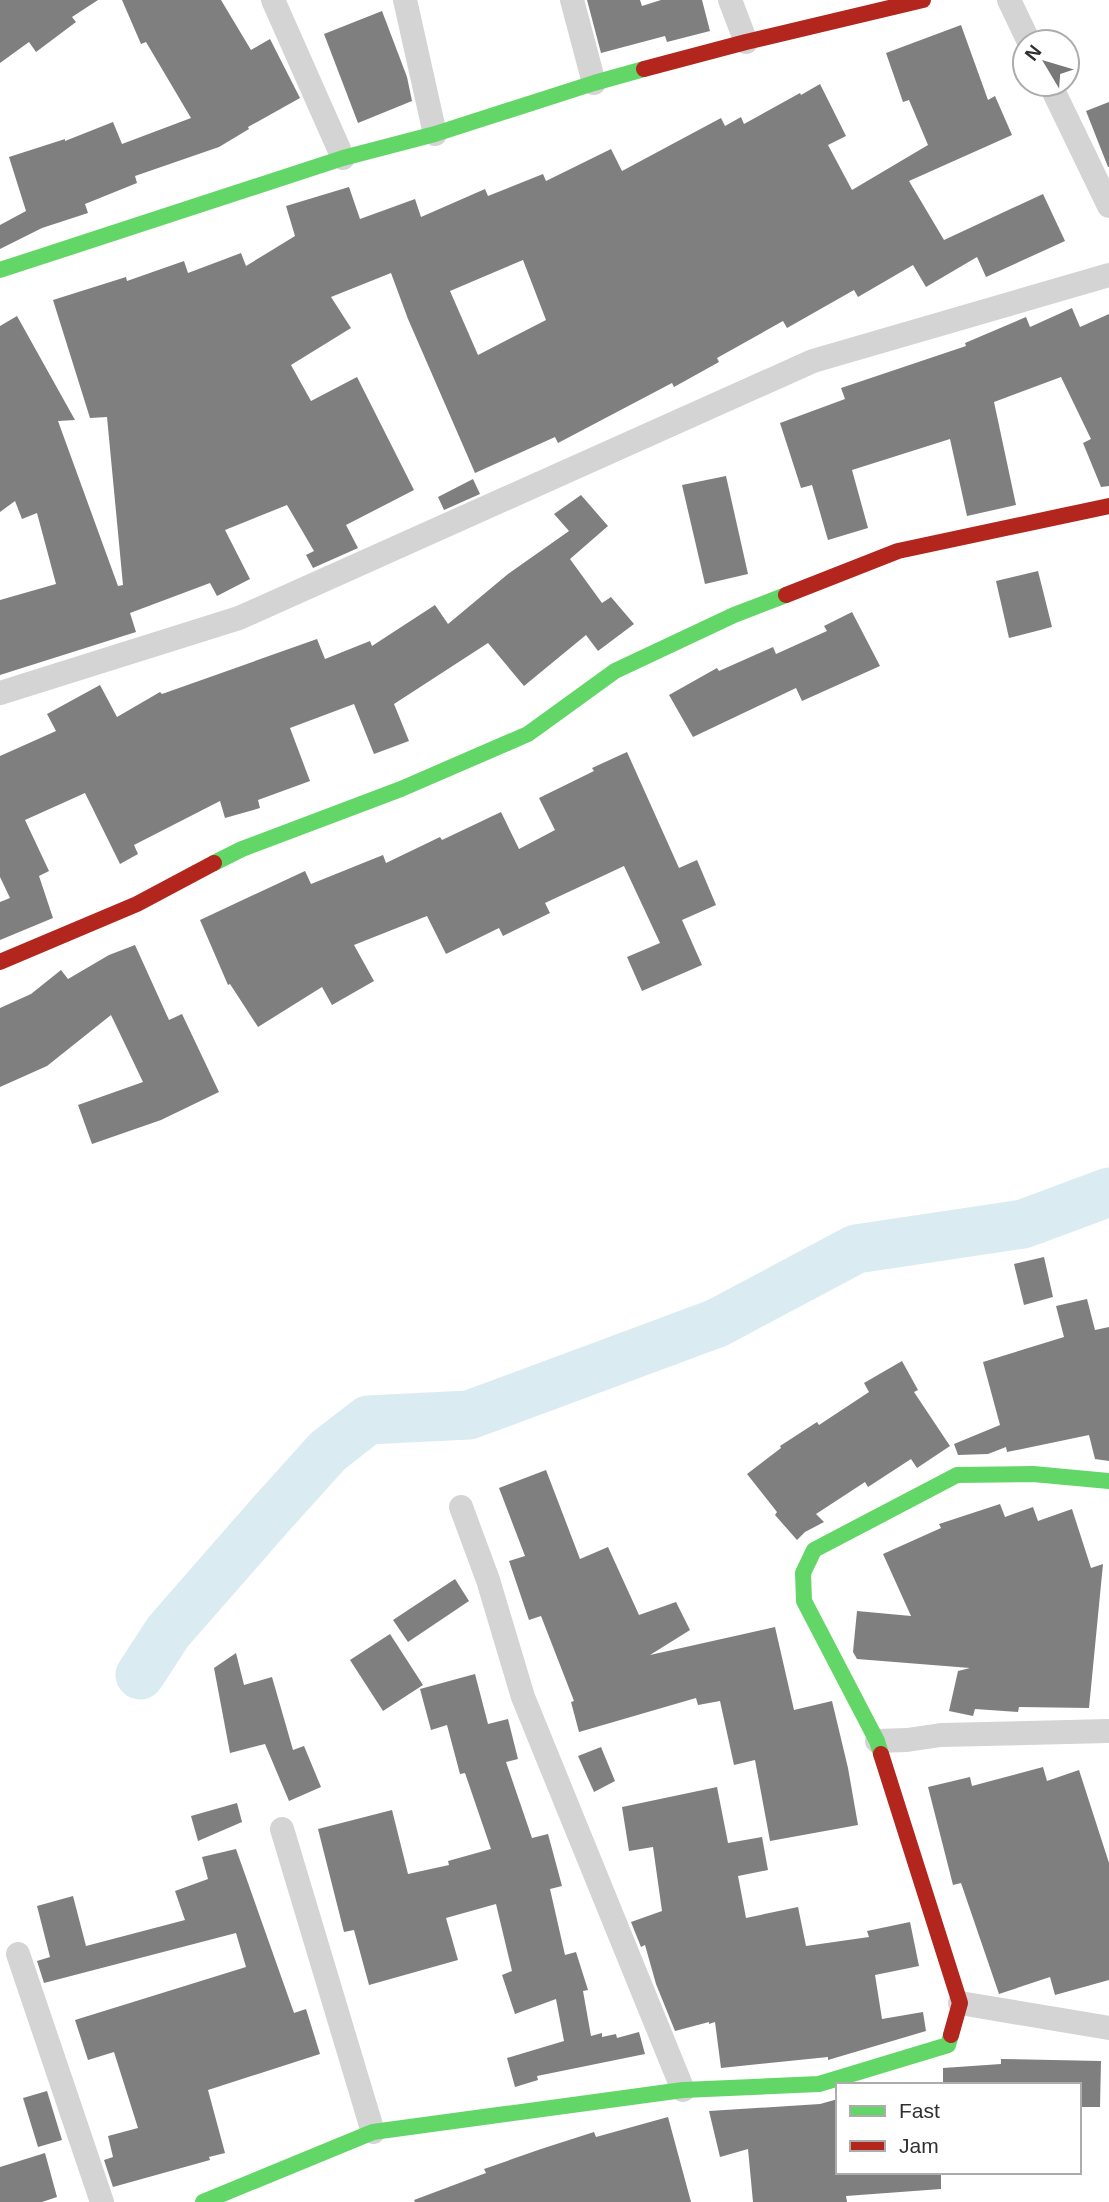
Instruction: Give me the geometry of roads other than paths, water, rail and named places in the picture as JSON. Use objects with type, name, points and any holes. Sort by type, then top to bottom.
[{"type":"street","points":[[273,0],[343,158]]},
{"type":"street","points":[[405,0],[435,134]]},
{"type":"street","points":[[572,0],[594,83]]},
{"type":"street","points":[[730,0],[746,42]]},
{"type":"street","points":[[0,270],[343,158],[435,134],[594,83],[746,42],[923,0]]},
{"type":"street","points":[[1009,0],[1022,28]]},
{"type":"street","points":[[1056,98],[1109,206]]},
{"type":"street","points":[[0,693],[239,618],[813,360],[1109,275]]},
{"type":"street","points":[[0,962],[137,904],[242,849],[401,789],[528,734],[615,671],[734,615],[898,551],[1109,506]]},
{"type":"street","points":[[203,2202],[373,2132],[683,2090],[818,2084],[948,2045],[960,2003],[877,1741],[804,1601],[803,1573],[814,1550],[957,1475],[1033,1474],[1109,1480]]},
{"type":"street","points":[[461,1507],[488,1580],[523,1697],[683,2090]]},
{"type":"street","points":[[877,1741],[941,1735],[1109,1731]]},
{"type":"street","points":[[282,1829],[373,2132]]},
{"type":"street","points":[[18,1954],[102,2202]]},
{"type":"street","points":[[960,2003],[1109,2028]]},
{"type":"waterway","points":[[140,1675],[168,1632],[272,1513],[328,1451],[368,1420],[469,1415],[717,1323],[856,1249],[1023,1224],[1109,1192]]}]
